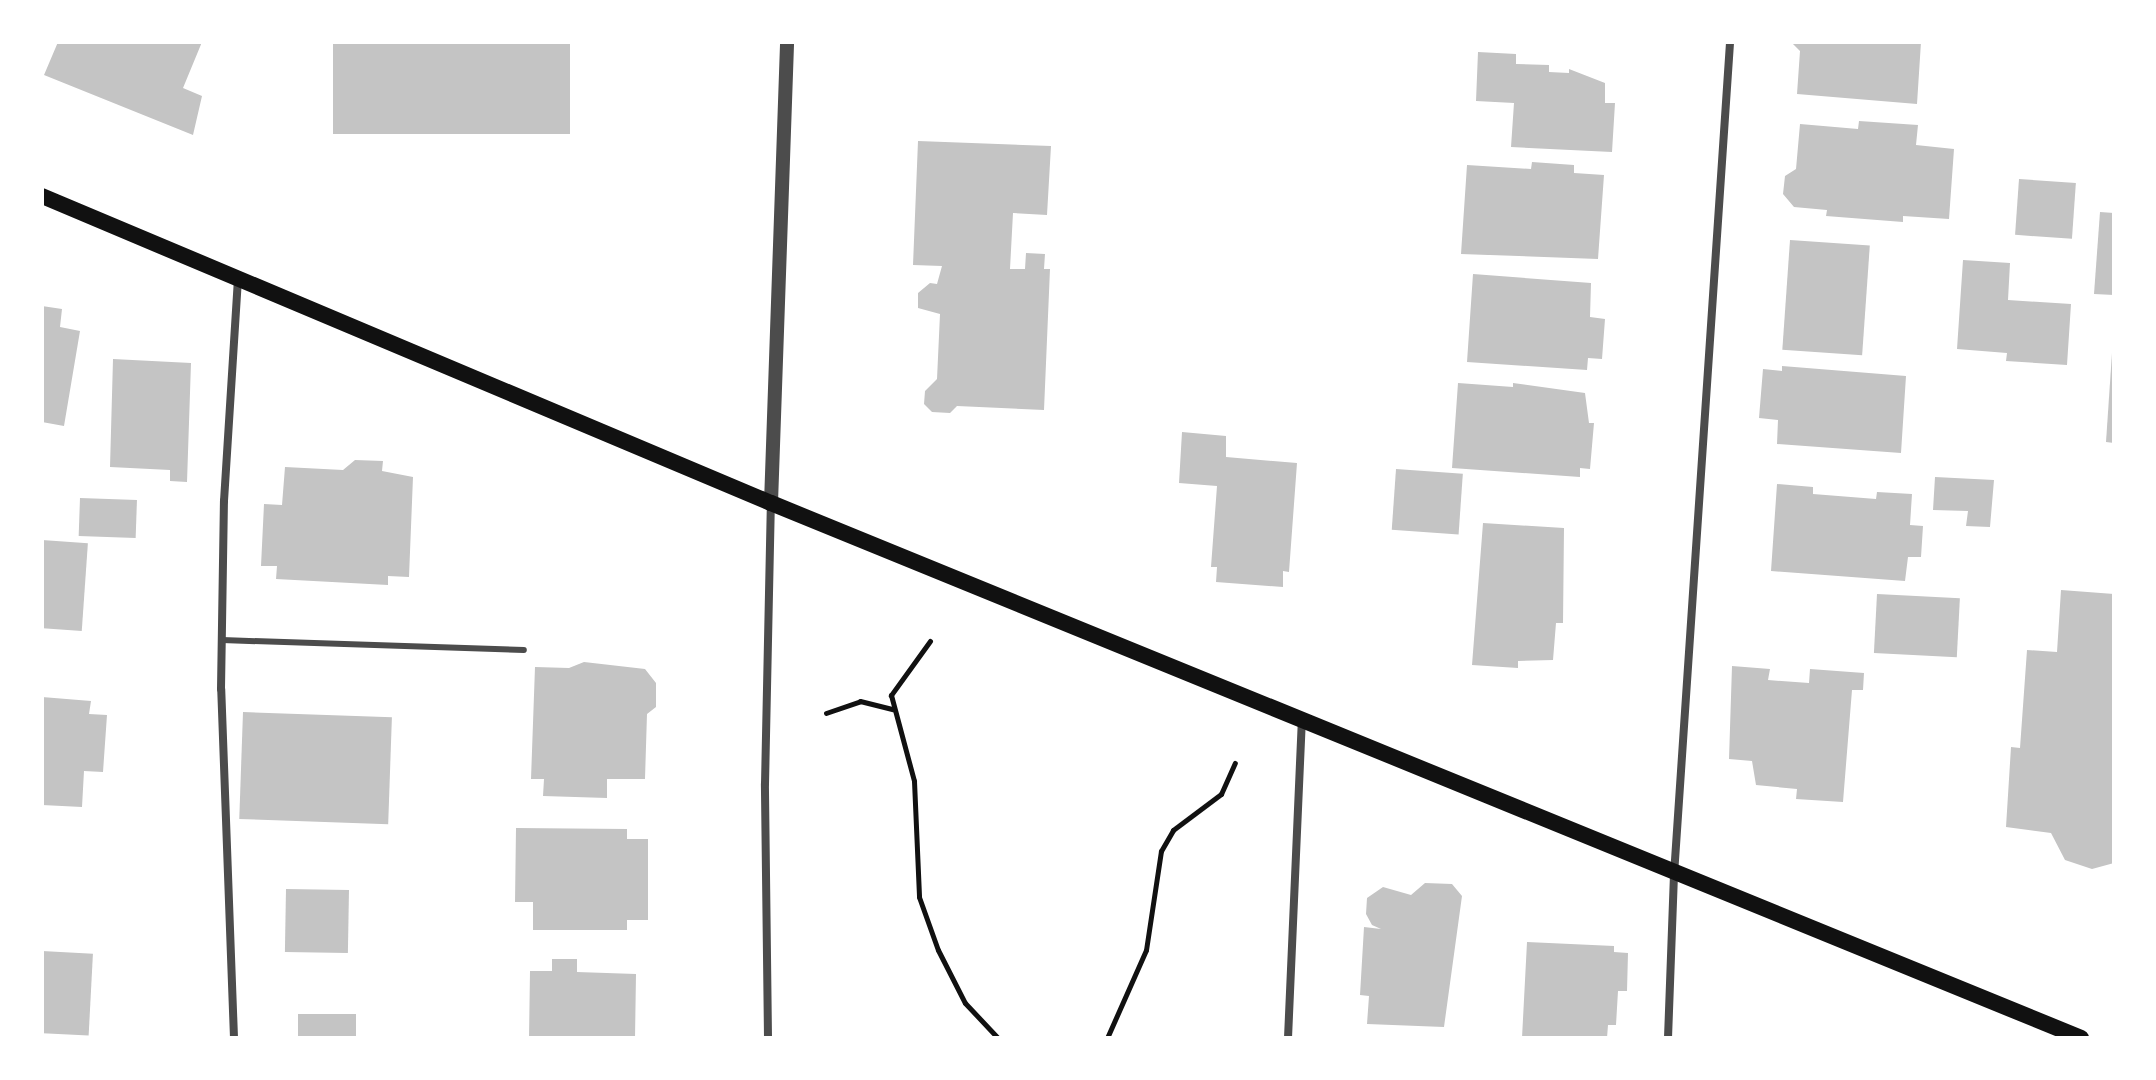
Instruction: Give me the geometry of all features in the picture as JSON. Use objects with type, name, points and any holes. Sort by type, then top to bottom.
[{"type":"main road","points":[[42,196],[771,503],[1674,875],[2081,1038]]},
{"type":"street","points":[[768,1038],[765,784],[787,42]]},
{"type":"street","points":[[1668,1038],[1674,875],[1730,42]]},
{"type":"street","points":[[234,1038],[222,640],[224,501],[238,279]]},
{"type":"street","points":[[1288,1038],[1302,721]]},
{"type":"lane","points":[[222,640],[524,650]]},
{"type":"path","points":[[930,641],[894,688],[894,710],[914,781],[914,849],[924,917],[965,1003],[998,1038]]},
{"type":"path","points":[[826,713],[860,701],[894,710]]},
{"type":"path","points":[[1107,1038],[1146,950],[1161,851],[1173,830],[1221,794],[1235,763]]},
{"type":"building","points":[[58,42],[202,42],[183,88],[202,96],[193,135],[44,75]]},
{"type":"building","points":[[333,42],[570,42],[570,134],[333,134]]},
{"type":"building","points":[[1791,42],[1921,42],[1917,104],[1797,94],[1800,51]]},
{"type":"building","points":[[1478,52],[1516,54],[1516,64],[1549,65],[1549,72],[1569,73],[1569,69],[1605,83],[1605,103],[1615,103],[1612,152],[1511,147],[1514,103],[1476,101]]},
{"type":"building","points":[[1859,121],[1918,125],[1916,145],[1954,149],[1949,219],[1903,216],[1903,222],[1826,216],[1827,210],[1794,207],[1783,194],[1785,176],[1796,169],[1800,124],[1858,129]]},
{"type":"building","points":[[918,141],[1051,146],[1047,215],[1013,213],[1010,269],[1025,269],[1026,253],[1045,254],[1044,269],[1050,269],[1044,410],[957,406],[950,413],[932,412],[924,404],[925,391],[937,379],[940,314],[918,308],[918,293],[930,283],[937,284],[942,266],[913,265]]},
{"type":"building","points":[[1532,162],[1574,165],[1574,173],[1604,175],[1598,259],[1461,254],[1467,165],[1531,169]]},
{"type":"building","points":[[2019,179],[2076,183],[2072,239],[2015,235]]},
{"type":"building","points":[[2100,212],[2114,213],[2114,295],[2094,294]]},
{"type":"building","points":[[1790,240],[1870,246],[1862,355],[1782,350]]},
{"type":"building","points":[[1963,260],[2010,263],[2008,300],[2071,304],[2067,365],[2006,361],[2007,353],[1957,349]]},
{"type":"building","points":[[1473,274],[1591,283],[1590,317],[1605,319],[1602,359],[1588,358],[1587,370],[1467,362]]},
{"type":"building","points":[[42,306],[62,309],[60,327],[80,331],[64,426],[42,422]]},
{"type":"building","points":[[2114,354],[2114,443],[2106,442]]},
{"type":"building","points":[[113,359],[191,363],[187,482],[170,481],[170,470],[110,467]]},
{"type":"building","points":[[1782,366],[1906,376],[1901,453],[1777,444],[1778,420],[1759,418],[1763,369],[1782,371]]},
{"type":"building","points":[[1458,383],[1513,387],[1513,383],[1585,393],[1589,423],[1594,423],[1590,469],[1580,468],[1580,477],[1452,468]]},
{"type":"building","points":[[1182,432],[1226,436],[1226,457],[1297,463],[1289,572],[1283,571],[1283,587],[1216,582],[1217,567],[1211,567],[1217,486],[1179,483]]},
{"type":"building","points":[[355,460],[383,461],[382,471],[413,477],[409,577],[388,576],[388,585],[276,579],[277,566],[261,566],[264,504],[282,505],[285,467],[343,470]]},
{"type":"building","points":[[1396,469],[1463,474],[1459,535],[1392,530]]},
{"type":"building","points":[[1935,477],[1994,480],[1990,527],[1966,526],[1968,511],[1933,510]]},
{"type":"building","points":[[1777,484],[1813,487],[1813,494],[1876,499],[1877,492],[1912,494],[1910,525],[1923,526],[1921,557],[1908,557],[1905,581],[1771,571]]},
{"type":"building","points":[[80,498],[137,500],[136,538],[79,536]]},
{"type":"building","points":[[1483,523],[1564,528],[1563,623],[1556,623],[1553,660],[1518,661],[1518,668],[1472,665]]},
{"type":"building","points":[[42,540],[88,543],[82,631],[42,628]]},
{"type":"building","points":[[2061,590],[2114,594],[2114,863],[2092,869],[2065,860],[2051,833],[2006,827],[2011,747],[2020,748],[2027,650],[2057,652]]},
{"type":"building","points":[[1877,594],[1960,598],[1957,657],[1874,653]]},
{"type":"building","points":[[584,662],[645,669],[656,683],[656,707],[647,714],[645,779],[607,779],[607,798],[543,796],[544,779],[531,779],[535,667],[569,668]]},
{"type":"building","points":[[1732,666],[1770,669],[1768,680],[1809,683],[1810,669],[1864,673],[1863,690],[1852,690],[1843,802],[1796,799],[1797,789],[1756,785],[1752,761],[1729,759]]},
{"type":"building","points":[[42,697],[91,701],[89,714],[107,715],[103,772],[84,771],[82,807],[42,805]]},
{"type":"building","points":[[243,712],[392,717],[388,824],[239,819]]},
{"type":"building","points":[[516,828],[627,829],[627,839],[648,839],[648,920],[627,920],[627,930],[533,930],[533,902],[515,902]]},
{"type":"building","points":[[1425,883],[1452,884],[1462,896],[1444,1027],[1367,1024],[1369,996],[1360,995],[1364,927],[1381,929],[1372,925],[1366,914],[1367,898],[1383,887],[1411,895]]},
{"type":"building","points":[[286,889],[349,890],[348,953],[285,952]]},
{"type":"building","points":[[1527,942],[1614,946],[1614,952],[1628,953],[1627,991],[1618,991],[1616,1025],[1608,1025],[1607,1038],[1522,1038]]},
{"type":"building","points":[[42,951],[93,954],[89,1036],[42,1033]]},
{"type":"building","points":[[552,959],[577,959],[577,972],[636,974],[635,1038],[529,1038],[530,971],[552,971]]},
{"type":"building","points":[[298,1014],[356,1014],[356,1038],[298,1038]]}]
